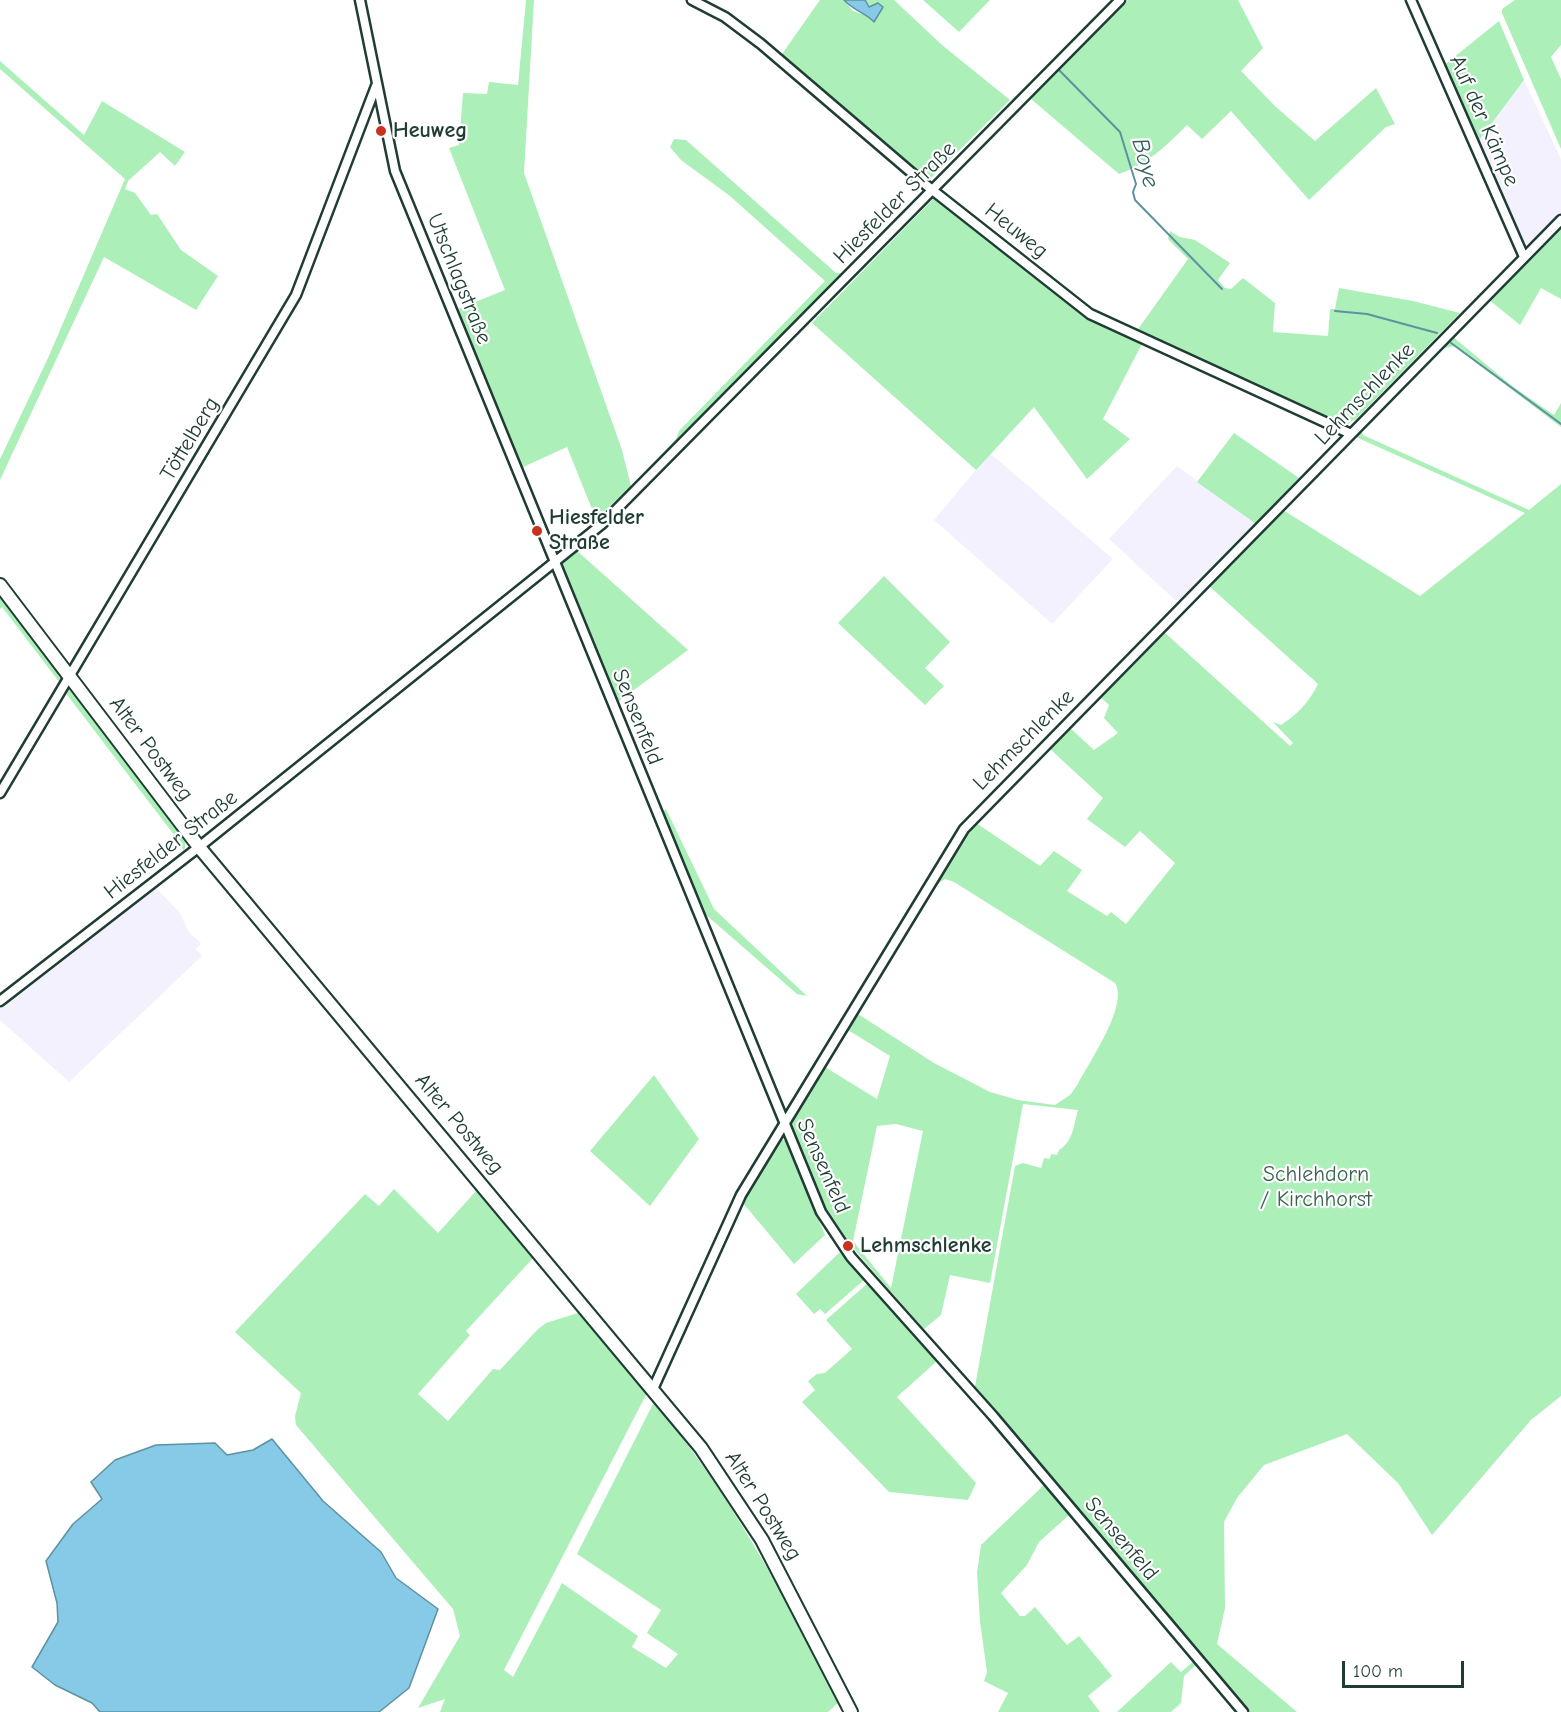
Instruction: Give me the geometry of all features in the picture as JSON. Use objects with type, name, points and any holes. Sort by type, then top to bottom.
[{"type":"main road","name":"Alter Postweg","points":[[0,585],[199,847],[701,1448],[742,1507],[782,1575],[851,1712]]},
{"type":"street","name":"Utschlagstraße","points":[[360,0],[395,171],[554,562]]},
{"type":"street","name":"Heuweg","points":[[692,0],[724,17],[761,44],[934,189],[1089,314],[1351,434]]},
{"type":"street","name":"Hiesfelder Straße","points":[[0,1001],[199,847],[554,562],[619,507],[1120,0]]},
{"type":"street","name":"Auf der Kämpe","points":[[1411,0],[1524,257]]},
{"type":"street","name":"Töttelberg","points":[[0,793],[296,295],[323,231],[376,85]]},
{"type":"street","name":"Lehmschlenke","points":[[653,1389],[736,1204],[964,829],[1561,220]]},
{"type":"street","name":"Sensenfeld","points":[[554,562],[821,1212],[845,1250],[993,1416],[1243,1712]]},
{"type":"shaded area","points":[[1524,80],[1561,159],[1561,214],[1528,244],[1518,236],[1477,143]]},
{"type":"shaded area","points":[[990,453],[1113,559],[1052,624],[934,520]]},
{"type":"shaded area","points":[[1177,466],[1256,524],[1181,600],[1175,600],[1109,539]]},
{"type":"shaded area","points":[[155,887],[180,913],[188,931],[201,943],[196,949],[202,956],[69,1082],[0,1020],[0,1007]]},
{"type":"green space","points":[[526,0],[534,0],[524,173],[622,450],[631,486],[676,439],[679,431],[825,281],[730,196],[681,160],[670,147],[674,139],[686,140],[836,273],[846,273],[634,490],[630,487],[596,519],[567,447],[521,468],[458,309],[505,290],[449,148],[459,145],[463,93],[487,94],[489,82],[518,85]]},
{"type":"green space","points":[[820,0],[844,0],[853,11],[862,14],[875,5],[869,7],[865,0],[894,0],[942,45],[1010,100],[929,180],[782,54]]},
{"type":"green space","points":[[923,0],[990,0],[959,32]]},
{"type":"green space","points":[[1128,0],[1238,0],[1263,48],[1241,71],[1276,107],[1315,141],[1376,88],[1395,124],[1386,127],[1309,200],[1231,111],[1202,139],[1187,125],[1148,160],[1119,174],[1031,99]]},
{"type":"green space","points":[[1515,0],[1561,0],[1561,45],[1551,57],[1561,79],[1561,149],[1502,13],[1502,9]]},
{"type":"green space","points":[[1499,21],[1524,80],[1477,143],[1443,66]]},
{"type":"green space","points":[[0,61],[84,135],[102,101],[185,152],[175,166],[160,152],[128,181],[125,189],[135,193],[151,215],[157,214],[181,250],[218,276],[196,310],[104,257],[0,480],[0,459],[48,358],[125,179],[0,69]]},
{"type":"green space","points":[[936,196],[1090,321],[1143,342],[1103,419],[1130,439],[1087,479],[1034,407],[976,470],[812,323]]},
{"type":"green space","points":[[1561,227],[1561,299],[1541,288],[1520,325],[1488,299]]},
{"type":"green space","points":[[1170,231],[1180,237],[1195,240],[1230,263],[1218,280],[1225,288],[1231,289],[1243,278],[1275,303],[1273,332],[1328,336],[1330,309],[1335,309],[1339,288],[1413,301],[1460,313],[1356,419],[1346,425],[1136,332],[1188,259],[1168,239]]},
{"type":"green space","points":[[1452,336],[1512,386],[1554,415],[1561,403],[1561,427],[1454,346],[1445,348],[1434,356]]},
{"type":"green space","name":"Schlehdorn / Kirchhorst","points":[[1361,431],[1363,435],[1529,510],[1561,484],[1561,1396],[1531,1420],[1432,1535],[1398,1483],[1347,1434],[1264,1465],[1237,1498],[1224,1522],[1225,1608],[1217,1644],[1297,1712],[1250,1712],[975,1386],[1015,1166],[1023,1163],[1041,1168],[1044,1158],[1050,1159],[1051,1154],[1057,1155],[1070,1138],[1078,1110],[1023,1104],[990,1283],[950,1275],[941,1315],[924,1329],[844,1236],[827,1211],[799,1156],[790,1124],[836,1042],[840,1042],[825,1067],[877,1099],[890,1056],[848,1030],[941,870],[945,872],[976,823],[1040,866],[1054,851],[1082,870],[1067,891],[1107,916],[1111,912],[1126,924],[1175,863],[1140,831],[1125,847],[1087,819],[1103,798],[1049,748],[1069,727],[1094,750],[1118,733],[1104,718],[1109,705],[1100,697],[1164,632],[1290,746],[1293,743],[1273,722],[1281,725],[1293,716],[1307,702],[1318,684],[1209,586],[1283,510],[1420,596],[1525,513],[1356,437]],"holes":[[[945,879],[954,882],[1115,983],[1118,993],[1117,1005],[1106,1034],[1078,1084],[1070,1095],[1055,1105],[1018,1100],[990,1092],[934,1063],[858,1014],[936,885]],[[896,1124],[923,1131],[891,1288],[853,1241],[877,1126]]]},
{"type":"green space","points":[[1234,433],[1299,478],[1256,524],[1197,482]]},
{"type":"green space","points":[[575,549],[688,650],[615,704],[556,565]]},
{"type":"green space","points":[[884,576],[950,642],[925,668],[944,686],[925,705],[838,623]]},
{"type":"green space","points":[[0,596],[63,678],[60,683],[2,607],[0,609]]},
{"type":"green space","points":[[72,689],[184,834],[186,840],[184,853],[181,844],[65,692]]},
{"type":"green space","points":[[666,809],[714,909],[807,996],[797,994],[705,914],[662,812]]},
{"type":"green space","points":[[654,1075],[699,1139],[650,1206],[590,1151]]},
{"type":"green space","points":[[781,1140],[785,1140],[825,1235],[794,1264],[743,1203]]},
{"type":"green space","points":[[394,1189],[438,1233],[477,1190],[534,1257],[466,1331],[470,1335],[418,1394],[448,1421],[493,1369],[500,1370],[537,1330],[546,1323],[581,1312],[648,1391],[504,1670],[513,1677],[562,1583],[638,1636],[632,1647],[666,1668],[678,1654],[647,1633],[661,1610],[577,1554],[654,1402],[708,1473],[776,1584],[839,1702],[828,1712],[440,1712],[445,1699],[418,1708],[460,1636],[453,1609],[296,1425],[295,1416],[301,1393],[235,1332],[365,1194],[379,1206]]},
{"type":"green space","points":[[840,1252],[864,1280],[825,1314],[820,1309],[814,1314],[796,1294]]},
{"type":"green space","points":[[868,1283],[937,1361],[897,1397],[976,1483],[968,1500],[889,1492],[802,1402],[815,1390],[808,1381],[817,1374],[825,1373],[852,1349],[826,1320]]},
{"type":"green space","points":[[1044,1485],[1069,1515],[1039,1542],[1027,1565],[1001,1593],[1020,1616],[1025,1616],[1035,1607],[1067,1645],[1079,1636],[1112,1676],[1088,1696],[1100,1712],[998,1712],[1008,1693],[984,1681],[987,1672],[980,1622],[977,1573],[981,1545]]},
{"type":"green space","points":[[1195,1660],[1198,1663],[1184,1676],[1181,1703],[1171,1712],[1117,1712],[1171,1662],[1181,1672]]},
{"type":"water","points":[[844,0],[865,0],[869,7],[878,3],[883,7],[874,22]]},
{"type":"water","points":[[272,1439],[323,1501],[381,1552],[396,1578],[438,1609],[409,1688],[379,1712],[100,1712],[92,1703],[55,1685],[32,1667],[58,1622],[57,1603],[46,1561],[73,1524],[102,1499],[91,1482],[115,1460],[156,1445],[215,1443],[227,1455],[253,1450]]},
{"type":"waterway","name":"Boye","points":[[1059,70],[1120,132],[1136,184],[1133,192],[1135,200],[1222,289]]},
{"type":"waterway","name":"Boye","points":[[1335,311],[1367,314],[1437,333]]},
{"type":"waterway","name":"Boye","points":[[1451,343],[1561,424]]},
{"type":"place","name":"Heuweg","points":[[381,131]]},
{"type":"place","name":"Hiesfelder Straße","points":[[537,531]]},
{"type":"place","name":"Lehmschlenke","points":[[848,1246]]}]
